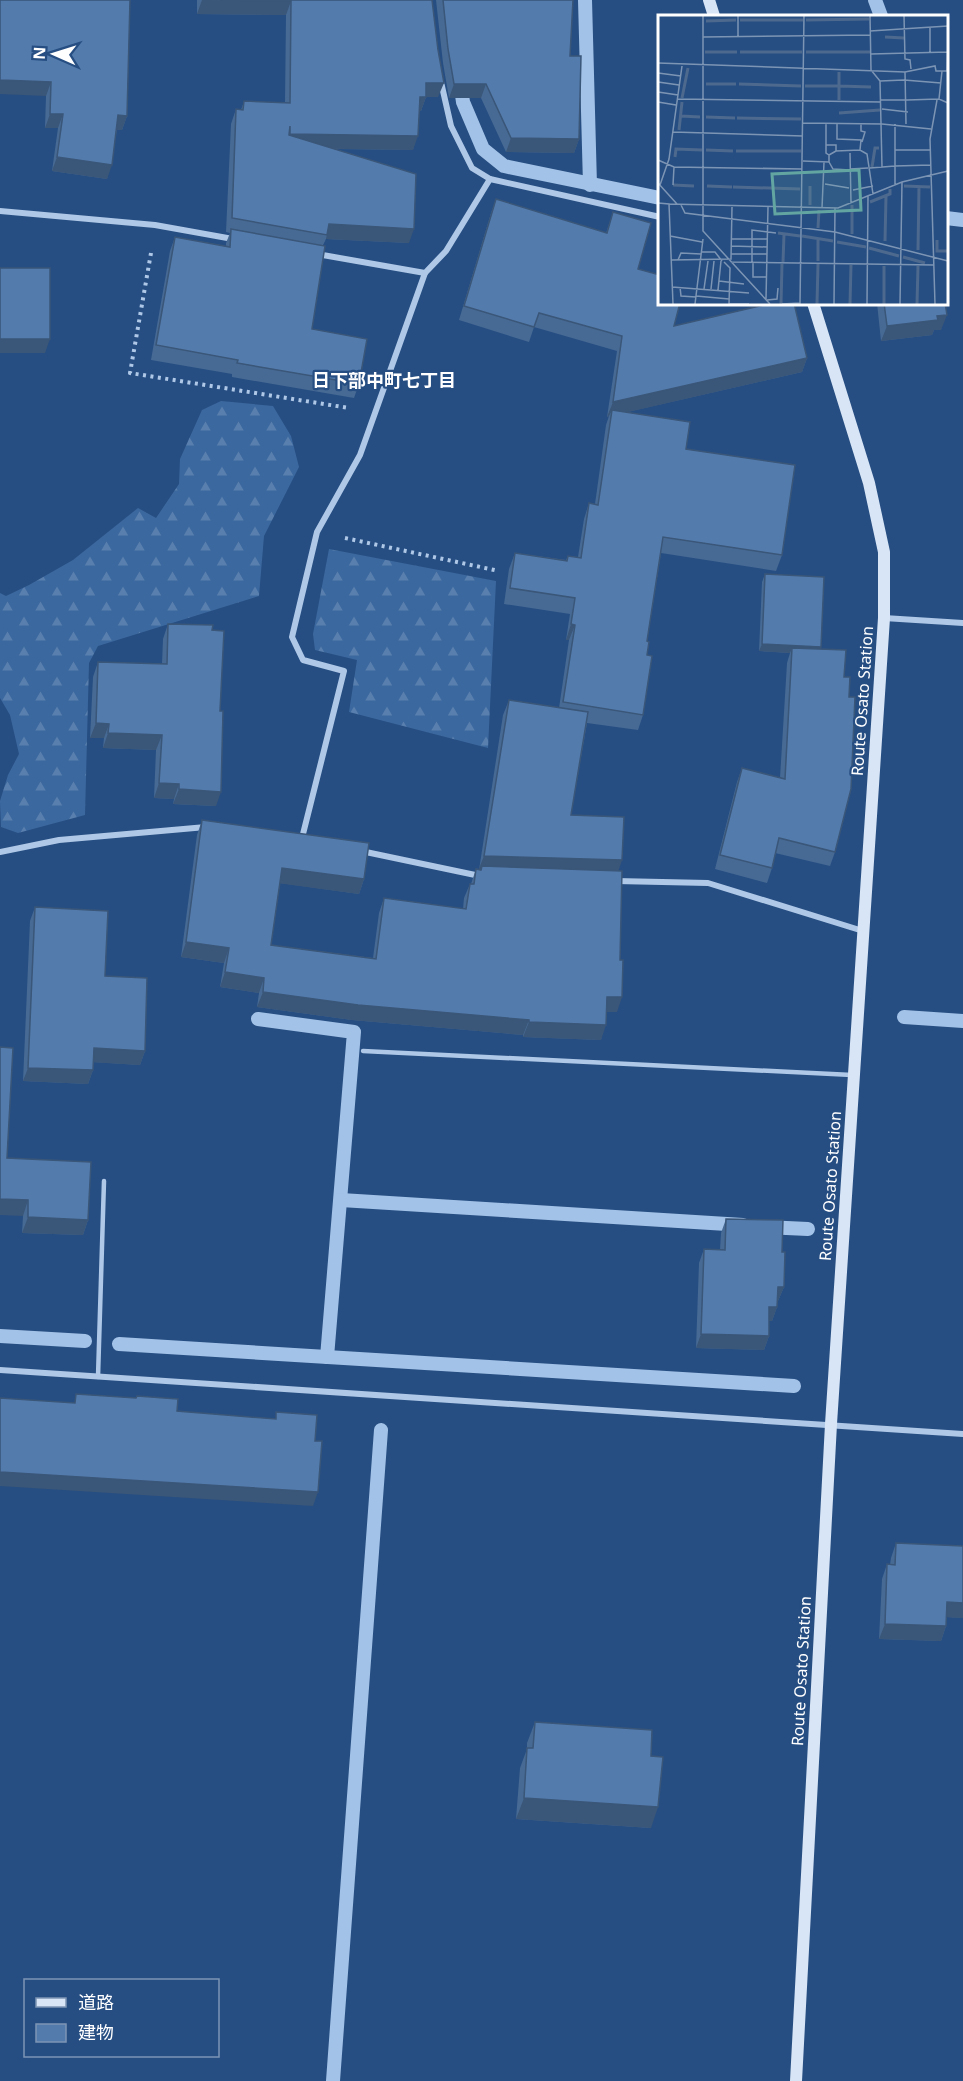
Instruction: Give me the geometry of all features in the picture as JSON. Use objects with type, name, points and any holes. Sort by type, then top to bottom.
[{"type":"main road","points":[[709,0],[714,15]]},
{"type":"main road","name":"Route Osato Station","points":[[796,2081],[831,1424],[884,618],[884,552],[869,483],[813,304]]},
{"type":"street","points":[[438,72],[451,126],[472,168],[490,179],[658,217]]},
{"type":"street","points":[[302,838],[344,671],[303,660],[292,637],[317,532],[360,455],[425,273],[446,250],[490,179]]},
{"type":"street","points":[[0,211],[155,225],[237,240]]},
{"type":"street","points":[[308,252],[425,273]]},
{"type":"street","points":[[884,618],[963,623]]},
{"type":"street","points":[[0,852],[59,840],[194,827],[218,827]]},
{"type":"street","points":[[292,836],[313,840]]},
{"type":"street","points":[[357,850],[489,877]]},
{"type":"street","points":[[604,880],[708,883],[863,931]]},
{"type":"street","points":[[0,1370],[963,1434]]},
{"type":"lane","points":[[363,1051],[854,1075]]},
{"type":"lane","points":[[98,1377],[104,1181]]},
{"type":"path","points":[[155,225],[130,373],[376,412]]},
{"type":"path","points":[[317,532],[499,571]]},
{"type":"green space","points":[[221,401],[273,406],[291,436],[299,467],[264,536],[259,596],[98,646],[89,663],[85,815],[18,833],[1,827],[0,801],[8,775],[19,754],[10,715],[0,698],[0,593],[6,596],[73,560],[138,508],[156,518],[179,484],[180,459],[202,410]]},
{"type":"green space","points":[[329,549],[496,581],[488,748],[349,712],[357,660],[315,650],[313,634]]},
{"type":"building","points":[[0,0],[130,0],[127,116],[118,115],[112,165],[57,157],[63,114],[50,114],[51,82],[0,80]]},
{"type":"building","points":[[219,0],[432,0],[444,83],[426,83],[426,97],[420,97],[418,136],[290,134],[290,126],[289,135],[416,174],[414,229],[329,224],[327,235],[232,218],[236,109],[243,110],[244,101],[290,103],[291,1]]},
{"type":"building","points":[[443,0],[573,0],[570,56],[581,56],[579,139],[511,138],[486,84],[454,84]]},
{"type":"building","points":[[496,199],[607,233],[613,212],[651,223],[638,269],[658,274],[658,304],[680,304],[674,326],[768,304],[794,304],[807,358],[613,402],[622,336],[539,313],[534,327],[464,306]]},
{"type":"building","points":[[231,229],[325,246],[312,329],[367,339],[359,384],[237,363],[238,360],[156,345],[175,237],[230,247]]},
{"type":"building","points":[[0,268],[50,268],[50,339],[0,339]]},
{"type":"building","points":[[884,304],[945,304],[947,315],[937,316],[938,320],[887,326]]},
{"type":"building","points":[[612,410],[690,422],[686,449],[795,465],[782,555],[663,537],[647,641],[649,642],[647,655],[652,656],[643,715],[563,702],[575,625],[571,624],[575,598],[510,588],[515,553],[567,561],[568,556],[581,558],[589,503],[598,505]]},
{"type":"building","points":[[765,574],[824,577],[821,647],[762,644]]},
{"type":"building","points":[[168,624],[213,625],[212,630],[224,631],[220,711],[223,711],[221,792],[179,789],[179,784],[159,783],[162,735],[108,733],[109,724],[96,723],[98,662],[167,664]]},
{"type":"building","points":[[792,648],[846,650],[844,677],[850,677],[849,697],[855,697],[851,789],[835,852],[779,838],[772,868],[720,855],[742,768],[785,779]]},
{"type":"building","points":[[509,700],[588,712],[571,815],[624,817],[622,860],[484,856]]},
{"type":"building","points":[[202,820],[369,843],[364,879],[282,868],[271,945],[376,959],[384,898],[466,909],[470,884],[474,884],[476,869],[481,870],[482,866],[622,871],[620,960],[623,960],[622,997],[607,997],[606,1025],[529,1022],[529,1020],[358,1005],[263,992],[264,978],[225,972],[229,948],[186,942]]},
{"type":"building","points":[[35,907],[108,911],[105,976],[147,978],[145,1051],[94,1048],[93,1070],[28,1068]]},
{"type":"building","points":[[0,1047],[13,1048],[7,1158],[91,1162],[88,1220],[28,1217],[28,1200],[0,1199]]},
{"type":"building","points":[[726,1219],[783,1220],[784,1287],[778,1287],[777,1307],[769,1307],[769,1336],[701,1334],[704,1249],[725,1250]]},
{"type":"building","points":[[76,1394],[178,1399],[177,1411],[276,1419],[276,1412],[317,1415],[315,1441],[322,1441],[318,1492],[0,1472],[0,1398],[75,1403]]},
{"type":"building","points":[[896,1543],[963,1546],[963,1603],[947,1602],[946,1626],[885,1624],[887,1564],[895,1565]]},
{"type":"building","points":[[535,1722],[652,1730],[651,1756],[663,1757],[658,1807],[524,1798],[527,1748],[533,1748]]},
{"type":"waterway","points":[[585,0],[590,185]]},
{"type":"waterway","points":[[875,0],[881,15]]},
{"type":"waterway","points":[[460,81],[463,102],[483,149],[504,166],[658,198]]},
{"type":"waterway","points":[[948,218],[963,220]]},
{"type":"waterway","points":[[904,1017],[963,1021]]},
{"type":"waterway","points":[[258,1019],[354,1032],[327,1357]]},
{"type":"waterway","points":[[341,1200],[743,1225]]},
{"type":"waterway","points":[[765,1227],[808,1229]]},
{"type":"waterway","points":[[0,1336],[85,1341]]},
{"type":"waterway","points":[[119,1344],[794,1386]]},
{"type":"waterway","points":[[333,2081],[381,1430]]},
{"type":"district","name":"日下部中町七丁目","points":[[384,380]]}]
